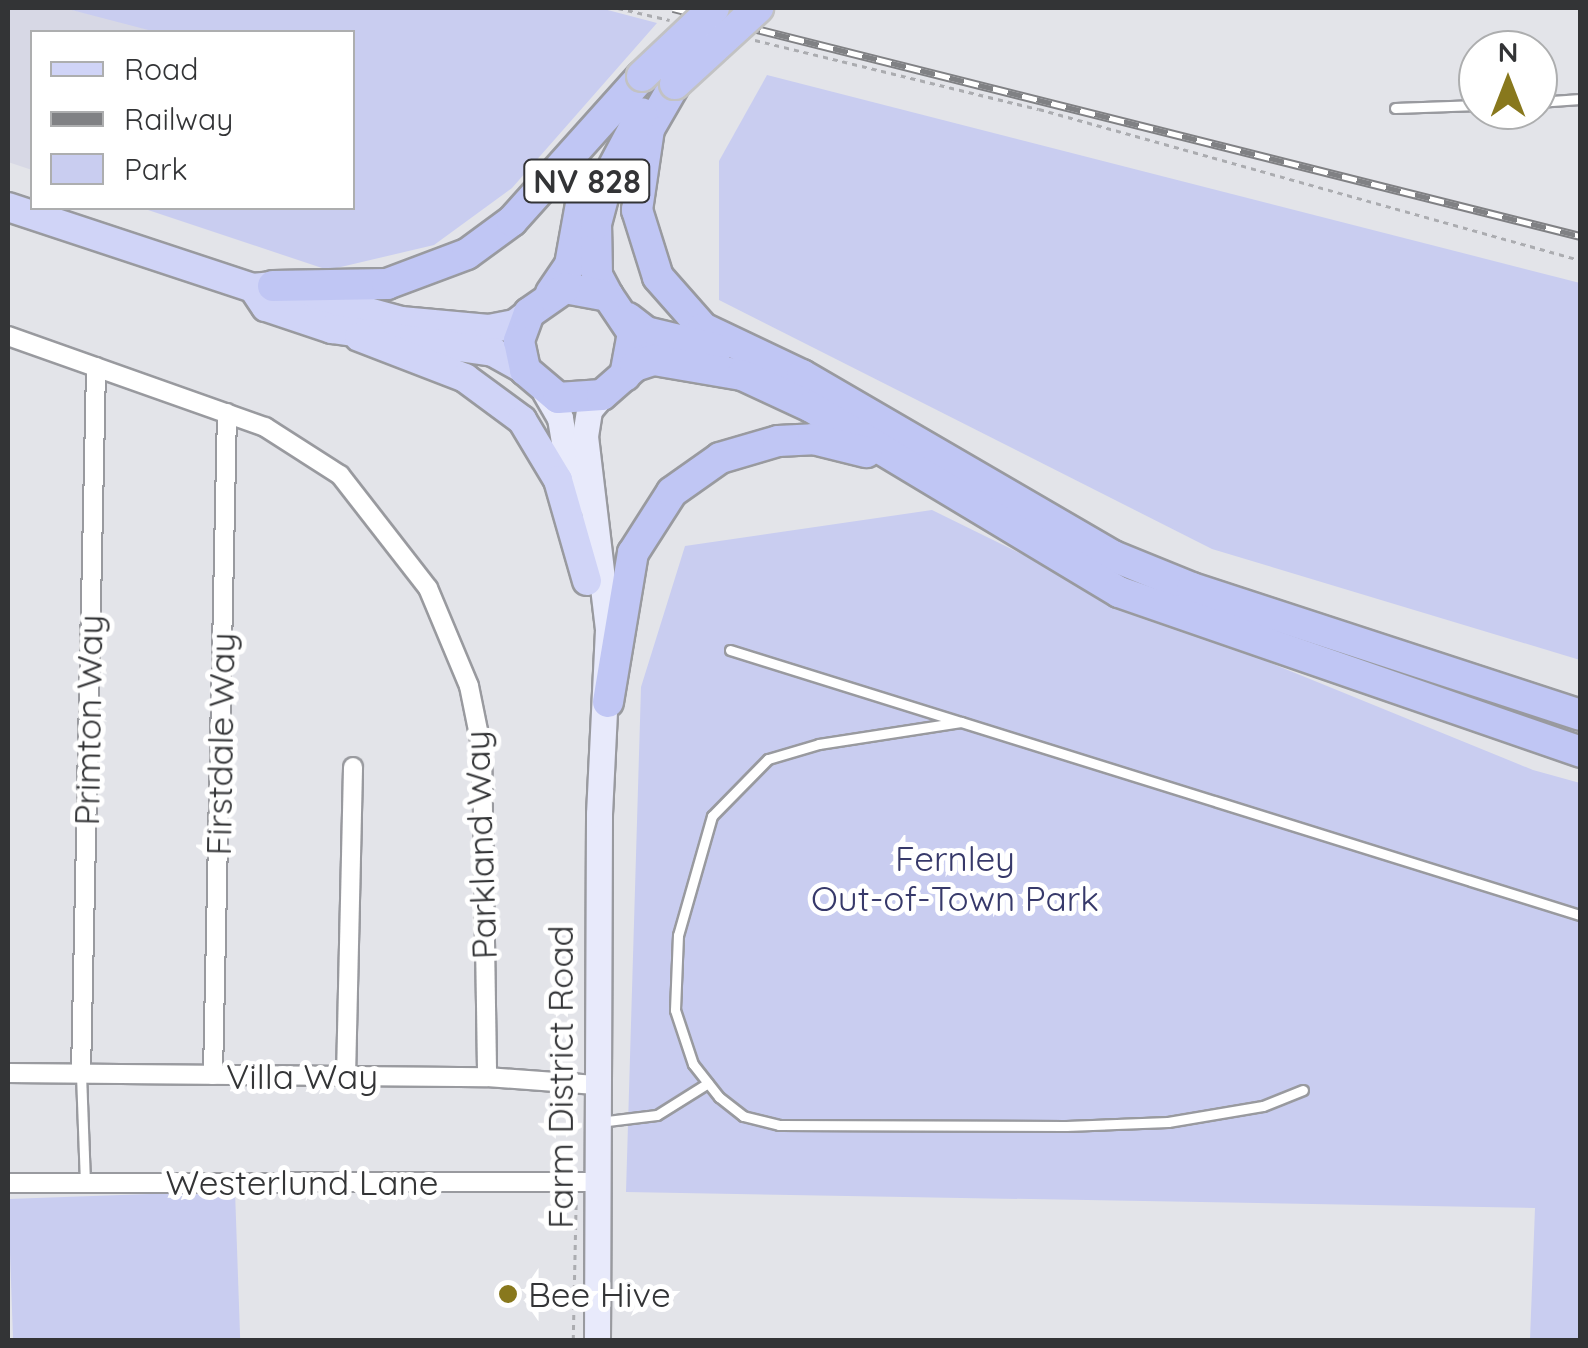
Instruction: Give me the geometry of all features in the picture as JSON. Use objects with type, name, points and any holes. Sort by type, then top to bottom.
[{"type":"highway","points":[[263,287],[388,284],[467,254],[512,221],[642,76],[714,8]]},
{"type":"highway","points":[[614,385],[634,348],[618,308],[597,275],[595,243],[609,174],[639,118],[758,8]]},
{"type":"highway","name":"NV 828","points":[[535,381],[519,341],[540,303],[570,265],[595,160],[642,76]]},
{"type":"highway","points":[[675,84],[641,156],[636,192],[643,242],[658,277],[687,314],[750,354]]},
{"type":"highway","points":[[540,303],[580,287],[618,308],[646,332],[750,354],[802,375],[1113,556],[1580,716]]},
{"type":"highway","points":[[535,381],[573,401],[614,385],[643,363],[672,360],[742,375],[812,407],[892,460],[1119,592],[1237,637],[1580,752]]},
{"type":"highway","points":[[608,702],[633,553],[672,492],[720,458],[778,441],[813,439],[892,460]]},
{"type":"highway","points":[[1237,637],[1362,664],[1388,663],[1397,654]]},
{"type":"main road","points":[[8,207],[263,287],[434,326],[505,328],[540,303]]},
{"type":"main road","points":[[263,287],[266,307],[466,378],[522,420],[558,480],[587,582]]},
{"type":"main road","points":[[358,337],[493,352],[535,381]]},
{"type":"main road","name":"Farm District Road","points":[[535,381],[560,418],[587,582],[594,641],[593,803],[598,814]]},
{"type":"main road","name":"Farm District Road","points":[[597,1340],[598,814],[608,702],[607,613],[585,454],[589,410],[614,385]]},
{"type":"street","name":"Parkland Way","points":[[8,336],[264,426],[340,475],[428,588],[469,686],[482,750],[487,1077]]},
{"type":"street","name":"Primton Way","points":[[81,1074],[96,367]]},
{"type":"street","name":"Firstdale Way","points":[[212,1075],[227,413]]},
{"type":"street","points":[[346,1077],[353,768]]},
{"type":"street","name":"Villa Way","points":[[8,1072],[487,1077],[596,1086]]},
{"type":"street","name":"Westerlund Lane","points":[[8,1183],[596,1182]]},
{"type":"lane","points":[[1394,108],[1458,105]]},
{"type":"lane","points":[[730,650],[1580,914]]},
{"type":"lane","points":[[961,722],[819,744],[768,759],[712,816],[678,936],[675,1010],[693,1064],[708,1083],[744,1116],[779,1125],[1168,1122],[1263,1106],[1303,1090]]},
{"type":"lane","points":[[81,1074],[85,1182]]},
{"type":"lane","points":[[596,1122],[657,1115],[708,1083]]},
{"type":"path","points":[[618,8],[676,22]]},
{"type":"path","points":[[753,40],[1039,109],[1580,260]]},
{"type":"shaded area","points":[[8,8],[64,8],[156,30],[30,30],[30,169],[8,162]]},
{"type":"green space","points":[[64,8],[600,8],[657,23],[512,188],[434,245],[328,270],[148,210],[355,210],[355,30],[148,30]]},
{"type":"green space","points":[[767,75],[1580,283],[1580,660],[1212,549],[719,300],[719,161]]},
{"type":"green space","name":"Fernley Out-of-Town Park","points":[[932,510],[1109,597],[1533,770],[1580,783],[1580,1340],[1530,1340],[1535,1208],[626,1192],[641,687],[685,546]]},
{"type":"green space","points":[[235,1191],[240,1340],[13,1340],[8,1199]]},
{"type":"railway","points":[[673,8],[1580,236]]},
{"type":"place","name":"Bee Hive","points":[[508,1294]]}]
